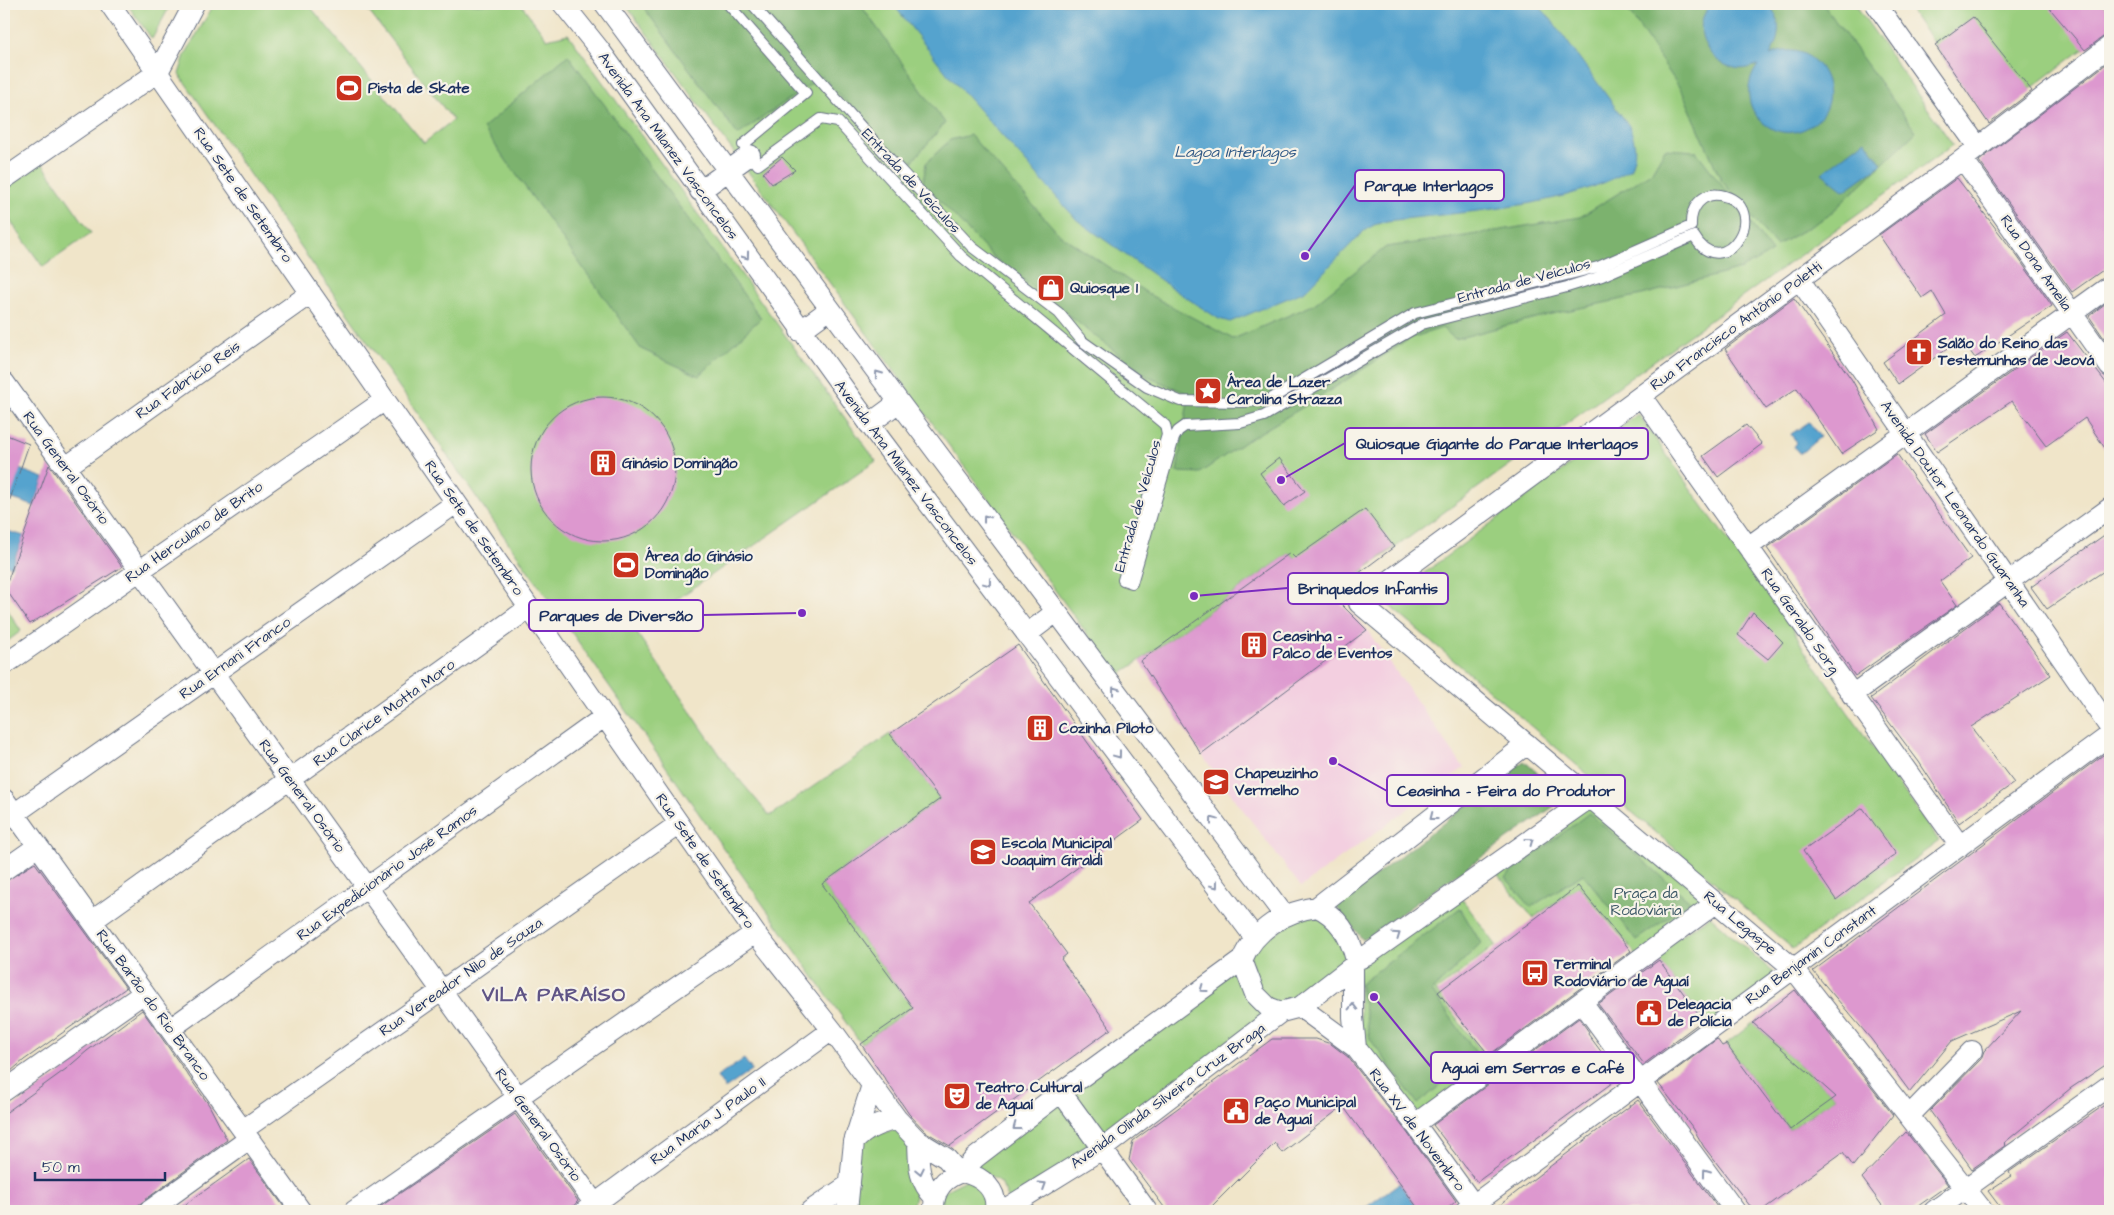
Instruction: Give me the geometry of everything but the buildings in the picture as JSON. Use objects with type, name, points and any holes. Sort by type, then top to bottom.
[{"type":"street","name":"Rua Sete de Setembro","points":[[110,4],[755,932],[832,1030],[897,1119],[918,1141],[946,1158],[961,1172],[984,1180],[992,1190],[996,1203],[995,1211]]},
{"type":"street","points":[[4,179],[158,72],[194,4]]},
{"type":"street","name":"Avenida Ana Milanez Vasconcelos","points":[[563,4],[599,49],[800,331],[1255,938]]},
{"type":"street","points":[[605,4],[899,402],[1284,915]]},
{"type":"street","name":"Rua Dona Amelia","points":[[1876,4],[2072,314],[2110,367]]},
{"type":"street","name":"Rua Francisco Antônio Poletti","points":[[1359,603],[1971,153],[2110,46]]},
{"type":"street","points":[[700,191],[750,155]]},
{"type":"street","name":"Avenida Doutor Leonardo Guaranha","points":[[1799,280],[2110,728]]},
{"type":"street","points":[[1748,547],[2110,286]]},
{"type":"street","name":"Rua Fabrício Reis","points":[[66,468],[311,293]]},
{"type":"street","points":[[800,331],[830,309]]},
{"type":"street","name":"Rua General Osório","points":[[4,382],[11,406],[66,468],[140,570],[518,1097],[593,1209]]},
{"type":"street","name":"Rua Geraldo Sorg","points":[[1641,396],[1960,846]]},
{"type":"street","name":"Rua Herculano de Brito","points":[[4,665],[385,400]]},
{"type":"street","points":[[869,424],[899,402]]},
{"type":"street","name":"Rua Ernani Franco","points":[[9,807],[214,674],[456,503]]},
{"type":"street","points":[[1852,695],[2110,508]]},
{"type":"street","name":"Rua Legaspe","points":[[1359,603],[1794,968],[1983,1211]]},
{"type":"street","name":"Rua Clarice Motta Moro","points":[[92,922],[529,608]]},
{"type":"street","points":[[1026,634],[1056,612]]},
{"type":"street","name":"Rua Expedicionário José Ramos","points":[[170,1029],[604,716]]},
{"type":"street","name":"Rua Benjamin Constant","points":[[1472,1209],[1640,1081],[2110,735]]},
{"type":"street","points":[[930,1205],[944,1181],[961,1172],[975,1158],[1061,1092],[1242,960],[1255,938],[1284,915],[1300,909],[1317,907],[1527,744]]},
{"type":"street","points":[[1242,960],[1255,994],[1268,1007],[1281,1012],[1300,1007],[1354,963],[1591,797]]},
{"type":"street","name":"Rua Barão do Rio Branco","points":[[9,807],[301,1211]]},
{"type":"street","name":"Rua Vereador Nilo de Souza","points":[[149,1211],[246,1135],[442,991],[679,824]]},
{"type":"street","points":[[4,870],[38,846]]},
{"type":"street","points":[[1415,1124],[1716,903]]},
{"type":"street","points":[[1317,907],[1330,913],[1345,932],[1354,963],[1352,1017],[1356,1048]]},
{"type":"street","points":[[354,1211],[755,932]]},
{"type":"street","points":[[4,1091],[144,993]]},
{"type":"street","points":[[1582,1002],[1735,1211]]},
{"type":"street","points":[[1300,1007],[1356,1048]]},
{"type":"street","name":"Avenida Olinda Silveira Cruz Braga","points":[[1002,1211],[1102,1148],[1281,1012]]},
{"type":"street","name":"Rua Maria J. Paulo II","points":[[593,1209],[832,1030]]},
{"type":"street","name":"Rua XV de Novembro","points":[[1356,1048],[1415,1124],[1472,1209]]},
{"type":"street","points":[[1909,1116],[1972,1051]]},
{"type":"street","points":[[847,1211],[854,1142],[872,1085]]},
{"type":"street","points":[[1934,1211],[2110,1085]]},
{"type":"street","points":[[1061,1092],[1148,1211]]},
{"type":"street","points":[[854,1142],[870,1128],[897,1119]]},
{"type":"street","points":[[918,1141],[919,1170],[930,1205]]},
{"type":"street","points":[[810,1211],[850,1184]]},
{"type":"lane","points":[[728,4],[806,94],[743,145],[750,155]]},
{"type":"lane","name":"Entrada de Veículos","points":[[750,155],[758,165],[821,119],[838,122],[961,256],[1165,425],[1168,435],[1123,580],[1132,583],[1174,438],[1178,431],[1185,426],[1240,423],[1264,416],[1422,324],[1567,287],[1602,276],[1694,236],[1699,245],[1708,250],[1719,252],[1728,250],[1737,242],[1742,234],[1744,225],[1742,211],[1735,203],[1726,197],[1707,196],[1697,202],[1692,212],[1691,226],[1676,234],[1598,267],[1415,314],[1269,400],[1242,402],[1180,401],[1147,387],[1082,341],[1059,313],[972,247],[890,160],[752,4]]},
{"type":"shaded area","points":[[1367,630],[1464,768],[1301,887],[1201,754]]},
{"type":"green space","points":[[127,4],[171,4],[152,39]]},
{"type":"green space","name":"Área do Ginásio Domingão","points":[[214,4],[308,4],[424,143],[453,120],[363,4],[521,4],[547,39],[568,34],[876,461],[634,629],[727,765],[770,816],[890,734],[940,799],[822,884],[912,1007],[861,1044],[179,74],[185,55]]},
{"type":"green space","points":[[625,4],[1855,4],[1953,145],[1332,593],[1290,553],[1118,676]]},
{"type":"green space","points":[[641,4],[860,4],[945,123],[911,163],[881,140],[822,76],[738,135]]},
{"type":"green space","points":[[1624,4],[1823,4],[1916,132],[1828,216],[1776,246],[1721,180],[1683,93]]},
{"type":"green space","points":[[1906,4],[2110,4],[2110,29],[1988,121]]},
{"type":"green space","points":[[568,55],[761,318],[699,376],[641,349],[483,128]]},
{"type":"green space","points":[[970,135],[1059,234],[1150,295],[1233,339],[1313,305],[1386,247],[1580,217],[1651,173],[1665,149],[1696,151],[1772,252],[1741,269],[1642,295],[1547,315],[1455,339],[1442,328],[1411,338],[1320,397],[1246,441],[1200,473],[1177,472],[1189,394],[1148,377],[991,255],[923,183],[926,163],[950,140]]},
{"type":"green space","points":[[42,163],[91,233],[43,267],[4,212],[4,189]]},
{"type":"green space","points":[[1638,414],[1707,512],[1792,626],[1804,650],[1939,841],[1793,949],[1385,602]]},
{"type":"green space","points":[[4,604],[21,631],[4,644]]},
{"type":"green space","points":[[1524,761],[1566,798],[1363,940],[1336,906]]},
{"type":"green space","name":"Praça da Rodoviária","points":[[1589,804],[1716,903],[1640,959],[1579,886],[1533,918],[1495,871]]},
{"type":"green space","name":"Praça da Rodoviária","points":[[1589,813],[1691,902],[1636,940],[1583,874],[1531,907],[1505,877]]},
{"type":"green space","points":[[1459,895],[1496,945],[1436,991],[1491,1064],[1416,1121],[1361,1046],[1358,964]]},
{"type":"green space","points":[[1316,908],[1353,959],[1282,1010],[1257,993],[1249,949]]},
{"type":"green space","points":[[1460,908],[1481,943],[1432,991],[1477,1054],[1418,1104],[1370,1039],[1360,984]]},
{"type":"green space","points":[[1710,916],[1776,975],[1708,1026],[1654,954]]},
{"type":"green space","points":[[1240,963],[1275,1012],[1100,1146],[1009,1200],[1001,1183],[972,1166]]},
{"type":"green space","points":[[1753,1023],[1836,1097],[1790,1130],[1726,1044]]},
{"type":"green space","points":[[897,1129],[912,1145],[914,1153],[916,1189],[910,1211],[852,1211],[859,1144],[867,1137]]},
{"type":"green space","points":[[972,1177],[993,1211],[937,1211],[938,1194]]},
{"type":"water","name":"Lagoa Interlagos","points":[[893,4],[1537,4],[1550,18],[1629,126],[1634,142],[1634,158],[1630,170],[1603,183],[1544,201],[1480,211],[1387,221],[1374,225],[1364,231],[1305,291],[1230,322],[1219,319],[1176,291],[1077,220],[949,76]]},
{"type":"water","points":[[1712,4],[1768,4],[1773,10],[1778,23],[1778,36],[1770,55],[1788,51],[1804,54],[1817,63],[1825,76],[1829,91],[1827,106],[1818,120],[1802,130],[1789,132],[1780,132],[1761,121],[1751,107],[1749,99],[1750,82],[1758,65],[1741,69],[1725,65],[1716,59],[1704,42],[1702,22],[1705,13]]},
{"type":"water","points":[[1865,140],[1882,164],[1844,191],[1822,173]]},
{"type":"water","points":[[1809,422],[1820,437],[1800,454],[1793,446],[1796,443],[1791,434]]},
{"type":"water","points":[[19,469],[44,478],[34,506],[10,498]]},
{"type":"water","points":[[4,530],[24,536],[11,567],[4,563]]},
{"type":"water","points":[[744,1059],[752,1070],[725,1089],[717,1077]]},
{"type":"water","points":[[1399,1183],[1420,1211],[1361,1211]]},
{"type":"place","name":"Pista de Skate","points":[[349,88]]},
{"type":"place","name":"Parque Interlagos","points":[[1305,256]]},
{"type":"place","name":"Quiosque 1","points":[[1051,288]]},
{"type":"place","name":"Salão do Reino das Testemunhas de Jeová","points":[[1919,352]]},
{"type":"place","name":"Área de Lazer Carolina Strazza","points":[[1208,391]]},
{"type":"place","name":"Ginásio Domingão","points":[[603,463]]},
{"type":"place","name":"Quiosque Gigante do Parque Interlagos","points":[[1281,480]]},
{"type":"place","name":"Área do Ginásio Domingão","points":[[626,565]]},
{"type":"place","name":"Brinquedos Infantis","points":[[1194,596]]},
{"type":"place","name":"Parques de Diversão","points":[[802,613]]},
{"type":"place","name":"Ceasinha - Palco de Eventos","points":[[1254,645]]},
{"type":"place","name":"Cozinha Piloto","points":[[1040,728]]},
{"type":"place","name":"Ceasinha - Feira do Produtor","points":[[1333,761]]},
{"type":"place","name":"Chapeuzinho Vermelho","points":[[1216,782]]},
{"type":"place","name":"Escola Municipal Joaquim Giraldi","points":[[983,852]]},
{"type":"place","name":"Terminal Rodoviário de Aguaí","points":[[1535,973]]},
{"type":"place","name":"Aguai em Serras e Café","points":[[1374,997]]},
{"type":"place","name":"Delegacia de Polícia","points":[[1649,1013]]},
{"type":"place","name":"Teatro Cultural de Aguaí","points":[[957,1096]]},
{"type":"place","name":"Paço Municipal de Aguaí","points":[[1236,1111]]},
{"type":"district","name":"VILA PARAÍSO","points":[[554,995]]}]
